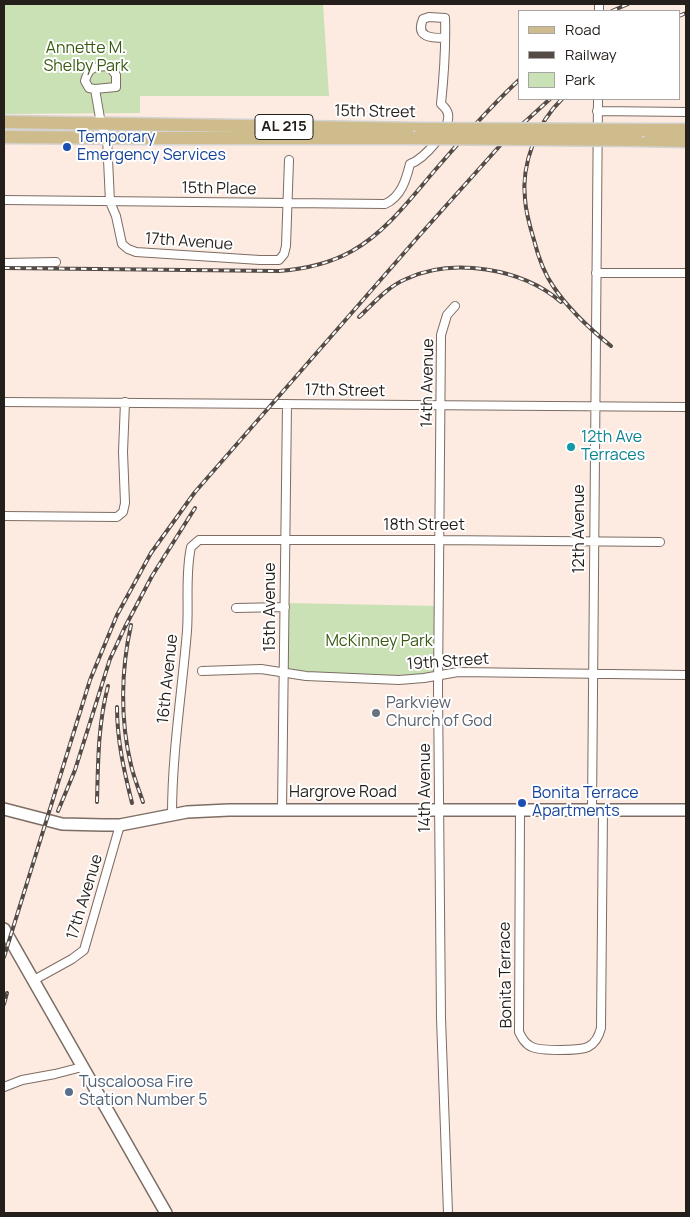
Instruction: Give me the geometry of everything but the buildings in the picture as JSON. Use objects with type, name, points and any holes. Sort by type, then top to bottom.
[{"type":"main road","name":"15th Street","points":[[4,122],[417,133],[641,135],[686,130]]},
{"type":"main road","name":"15th Street","points":[[4,137],[107,138],[417,133]]},
{"type":"main road","name":"15th Street","points":[[641,135],[686,141]]},
{"type":"main road","name":"Hargrove Road","points":[[4,809],[62,824],[120,825],[187,812],[282,810],[686,810]]},
{"type":"main road","points":[[4,929],[166,1213]]},
{"type":"street","name":"15th Place","points":[[4,200],[385,204],[393,200],[398,194],[407,179],[410,164],[418,161],[437,141],[447,124],[448,114],[446,108],[441,104],[445,38]]},
{"type":"street","name":"17th Avenue","points":[[95,89],[101,124],[107,138],[110,202],[116,216],[122,244],[128,250],[144,254],[279,260],[284,254],[286,246],[287,203]]},
{"type":"street","name":"12th Avenue","points":[[597,810],[593,674],[593,541],[598,100]]},
{"type":"street","points":[[597,111],[686,112]]},
{"type":"street","points":[[287,203],[289,160]]},
{"type":"street","points":[[4,263],[56,262]]},
{"type":"street","points":[[596,273],[686,273]]},
{"type":"street","name":"14th Avenue","points":[[448,1213],[441,1018],[438,676],[439,540],[441,335],[447,315],[455,306]]},
{"type":"street","name":"17th Street","points":[[4,402],[686,407]]},
{"type":"street","points":[[4,516],[117,517],[123,512],[125,503],[123,452],[125,402]]},
{"type":"street","name":"15th Avenue","points":[[282,810],[287,404]]},
{"type":"street","name":"18th Street","points":[[191,547],[199,540],[660,542]]},
{"type":"street","name":"16th Avenue","points":[[172,815],[175,748],[187,630],[188,563],[191,547]]},
{"type":"street","points":[[236,608],[286,607]]},
{"type":"street","name":"19th Street","points":[[202,672],[261,669],[284,674],[391,680],[438,676],[458,672],[686,675]]},
{"type":"street","name":"Bonita Terrace","points":[[520,810],[519,1032],[526,1042],[533,1047],[541,1049],[583,1049],[597,1039],[601,1028],[597,810]]},
{"type":"street","name":"17th Avenue","points":[[34,980],[72,959],[84,950],[89,939],[120,825]]},
{"type":"street","points":[[4,1087],[14,1082],[82,1067]]},
{"type":"green space","name":"Annette M. Shelby Park","points":[[4,4],[323,4],[329,96],[140,96],[140,113],[4,114]]},
{"type":"green space","name":"McKinney Park","points":[[285,603],[439,606],[438,676],[424,679],[284,674]]},
{"type":"railway","points":[[614,10],[628,4]]},
{"type":"railway","points":[[680,16],[686,13]]},
{"type":"railway","points":[[4,268],[279,271],[326,263],[352,251],[387,224],[476,123],[518,81]]},
{"type":"railway","points":[[4,957],[90,680],[117,615],[151,553],[195,492],[418,237],[505,140],[549,100]]},
{"type":"railway","points":[[561,100],[538,132],[528,158],[524,186],[527,215],[539,258],[550,281],[573,311],[611,346]]},
{"type":"railway","points":[[359,317],[399,282],[424,272],[444,269],[465,268],[507,274],[545,290],[561,302]]},
{"type":"railway","points":[[58,811],[75,770],[110,659],[152,576],[195,508]]},
{"type":"railway","points":[[131,625],[124,677],[125,730],[131,765],[143,802]]},
{"type":"railway","points":[[97,802],[100,729],[108,686]]},
{"type":"railway","points":[[117,707],[118,731],[132,803]]},
{"type":"railway","points":[[4,1004],[7,993]]},
{"type":"place","name":"Temporary Emergency Services","points":[[67,147]]},
{"type":"place","name":"12th Ave Terraces","points":[[571,447]]},
{"type":"place","name":"Parkview Church of God","points":[[376,713]]},
{"type":"place","name":"Bonita Terrace Apartments","points":[[522,803]]},
{"type":"place","name":"Tuscaloosa Fire Station Number 5","points":[[69,1092]]}]
